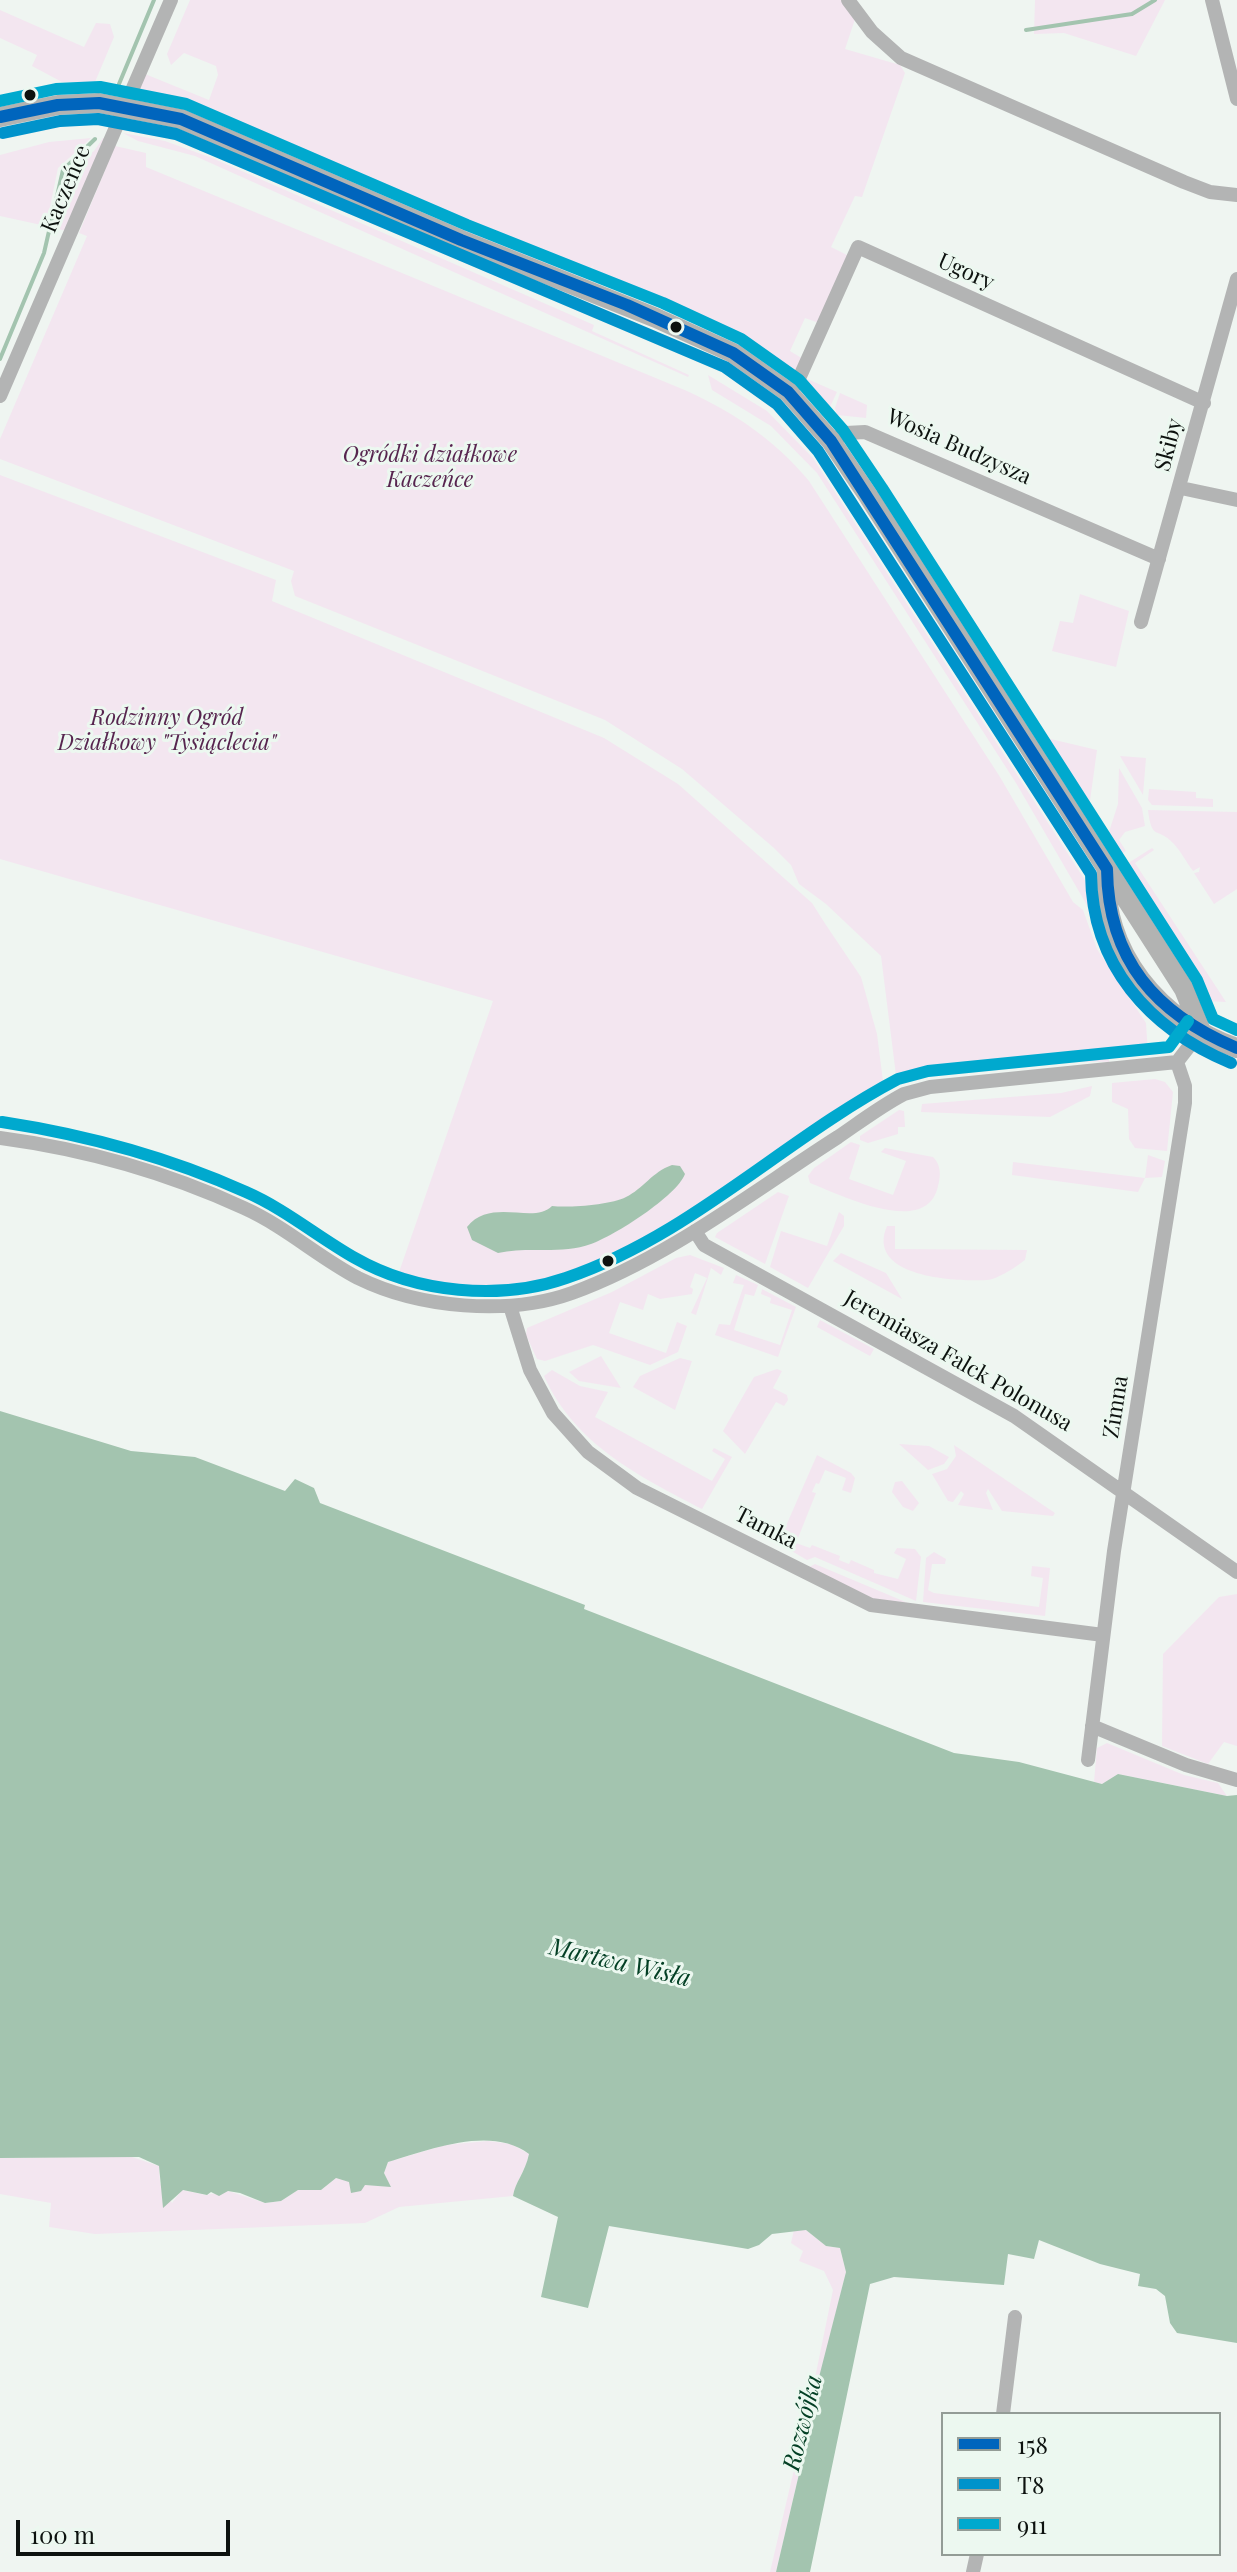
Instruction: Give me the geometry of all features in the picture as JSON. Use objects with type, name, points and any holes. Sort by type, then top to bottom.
[{"type":"street","name":"Kaczeńce","points":[[0,396],[124,106],[134,93],[171,0]]},
{"type":"street","points":[[848,0],[872,32],[901,58],[1184,182],[1210,192],[1237,195]]},
{"type":"street","points":[[1212,0],[1237,99]]},
{"type":"street","points":[[0,117],[74,103],[124,106],[196,125],[472,244],[627,305],[733,353],[788,392],[831,441],[1184,989],[1201,1031]]},
{"type":"street","name":"Ugory","points":[[788,392],[797,383],[858,247],[1204,403]]},
{"type":"street","name":"Skiby","points":[[1141,622],[1181,488],[1237,279]]},
{"type":"street","name":"Wosia Budzysza","points":[[831,441],[846,433],[865,432],[1159,559]]},
{"type":"street","points":[[1181,488],[1237,500]]},
{"type":"street","points":[[1107,869],[1107,908],[1119,945],[1151,995],[1201,1031],[1237,1048]]},
{"type":"street","points":[[0,1138],[112,1161],[187,1185],[269,1220],[360,1279],[390,1289],[449,1303],[510,1306],[571,1293],[695,1231],[904,1094],[930,1087],[1177,1062],[1201,1031]]},
{"type":"street","name":"Zimna","points":[[1088,1760],[1103,1635],[1185,1103],[1185,1086],[1177,1062]]},
{"type":"street","name":"Jeremiasza Falck Polonusa","points":[[695,1231],[704,1245],[1014,1416],[1125,1491],[1234,1571]]},
{"type":"street","name":"Tamka","points":[[510,1306],[530,1370],[553,1413],[588,1452],[637,1488],[871,1605],[1103,1635]]},
{"type":"street","points":[[1092,1726],[1186,1765],[1237,1780]]},
{"type":"street","points":[[1003,2412],[1015,2317]]},
{"type":"green space","points":[[190,0],[842,0],[855,19],[845,49],[900,65],[905,73],[862,197],[855,196],[831,247],[849,256],[819,323],[805,318],[790,351],[803,359],[794,376],[735,337],[591,274],[593,265],[588,273],[206,110],[140,89],[145,74],[209,100],[218,75],[216,66],[184,53],[171,65],[167,54]]},
{"type":"green space","points":[[1035,0],[1165,0],[1136,56],[1064,33],[1034,34]]},
{"type":"green space","points":[[0,10],[84,47],[96,23],[110,24],[114,37],[95,82],[62,82],[32,66],[37,55],[0,38]]},
{"type":"green space","points":[[148,101],[176,106],[214,121],[705,330]]},
{"type":"green space","points":[[123,133],[165,141],[212,158],[594,325],[592,331],[689,375],[195,156],[138,141]]},
{"type":"green space","points":[[91,138],[58,168],[46,226],[0,216],[0,155],[49,142]]},
{"type":"green space","points":[[106,138],[67,231],[53,228],[67,171],[94,151]]},
{"type":"green space","name":"Ogródki działkowe Kaczeńce","points":[[115,146],[146,153],[146,167],[687,391],[738,419],[782,452],[809,481],[1000,777],[1073,902],[1083,910],[1097,949],[1146,1023],[1148,1054],[1109,1058],[1109,1062],[1029,1063],[976,1068],[897,1083],[881,956],[826,904],[799,884],[791,865],[774,848],[682,769],[605,720],[295,596],[291,581],[294,571],[0,459],[0,439],[87,236],[79,233]]},
{"type":"green space","points":[[708,375],[767,411],[813,458],[1101,905],[1105,926],[1088,907],[1016,783],[817,473],[771,426],[712,390]]},
{"type":"green space","points":[[805,378],[837,392],[829,409],[824,409],[802,384]]},
{"type":"green space","points":[[840,393],[867,405],[866,418],[837,415],[835,408]]},
{"type":"green space","name":"Rodzinny Ogród Działkowy \"Tysiąclecia\"","points":[[0,475],[276,580],[272,601],[604,738],[678,784],[812,903],[861,977],[877,1034],[884,1089],[657,1238],[602,1266],[542,1286],[511,1291],[509,1285],[498,1292],[397,1278],[493,1001],[0,859]]},
{"type":"green space","points":[[1080,594],[1129,611],[1116,667],[1052,651],[1060,621],[1073,623]]},
{"type":"green space","points":[[1038,736],[1097,750],[1089,808],[1082,807]]},
{"type":"green space","points":[[1120,756],[1146,758],[1143,795]]},
{"type":"green space","points":[[1119,768],[1142,808],[1145,826],[1125,832],[1119,840],[1126,851],[1116,857],[1107,838],[1118,804]]},
{"type":"green space","points":[[1149,789],[1196,792],[1196,798],[1213,799],[1213,807],[1152,805],[1148,800]]},
{"type":"green space","points":[[1148,810],[1237,812],[1237,889],[1214,904],[1194,873],[1199,872],[1200,867],[1193,871],[1179,849],[1153,830]]},
{"type":"green space","points":[[1152,848],[1154,850],[1135,863],[1226,1002],[1205,1001],[1122,867]]},
{"type":"green space","points":[[1155,1079],[1165,1082],[1173,1092],[1167,1151],[1135,1148],[1129,1139],[1128,1109],[1112,1102],[1112,1083]]},
{"type":"green space","points":[[1092,1086],[1090,1096],[1050,1117],[921,1112],[922,1104],[1061,1093]]},
{"type":"green space","points":[[899,1110],[904,1111],[905,1127],[898,1127],[898,1134],[868,1143],[860,1140],[860,1136]]},
{"type":"green space","points":[[851,1142],[860,1145],[849,1179],[893,1195],[906,1161],[881,1152],[885,1148],[933,1157],[940,1174],[931,1202],[917,1209],[900,1211],[860,1203],[810,1183],[808,1176],[814,1168]]},
{"type":"green space","points":[[1148,1155],[1165,1161],[1162,1177],[1145,1178]]},
{"type":"green space","points":[[1013,1162],[1145,1178],[1138,1192],[1012,1175]]},
{"type":"green space","points":[[778,1192],[789,1196],[765,1264],[715,1237],[717,1233]]},
{"type":"green space","points":[[839,1212],[844,1216],[844,1226],[808,1288],[770,1267],[781,1231],[827,1246]]},
{"type":"green space","points":[[887,1226],[895,1226],[895,1249],[1027,1250],[1025,1260],[987,1280],[955,1280],[917,1273],[889,1256],[884,1243]]},
{"type":"green space","points":[[841,1253],[886,1273],[902,1299],[833,1261]]},
{"type":"green space","points":[[690,1255],[724,1268],[721,1275],[711,1268],[696,1315],[691,1313],[707,1278],[695,1273],[690,1287],[692,1294],[660,1299],[648,1294],[643,1310],[620,1302],[609,1333],[666,1353],[677,1322],[687,1326],[678,1352],[650,1365],[593,1345],[545,1361],[537,1359],[526,1335],[527,1328],[612,1292],[676,1258]]},
{"type":"green space","points":[[736,1275],[758,1285],[754,1296],[745,1294],[734,1330],[780,1345],[792,1310],[770,1303],[771,1298],[761,1294],[762,1289],[796,1307],[778,1357],[715,1335],[719,1324],[730,1325],[744,1285],[733,1283]]},
{"type":"green space","points":[[820,1320],[874,1349],[870,1356],[817,1327]]},
{"type":"green space","points":[[601,1356],[621,1388],[579,1381],[569,1372]]},
{"type":"green space","points":[[680,1358],[692,1361],[675,1410],[633,1387],[640,1376]]},
{"type":"green space","points":[[777,1369],[782,1371],[773,1388],[787,1395],[788,1400],[784,1406],[776,1402],[745,1454],[723,1431],[754,1377]]},
{"type":"green space","points":[[552,1370],[580,1386],[608,1392],[595,1417],[712,1481],[725,1459],[712,1451],[714,1448],[732,1457],[702,1509],[632,1471],[591,1440],[557,1400],[544,1376]]},
{"type":"green space","points":[[899,1444],[929,1446],[949,1457],[944,1464],[928,1470]]},
{"type":"green space","points":[[954,1445],[1055,1513],[1053,1516],[1002,1511],[988,1489],[986,1493],[993,1510],[958,1505],[964,1494],[961,1491],[953,1502],[948,1501],[932,1474],[947,1469],[956,1456]]},
{"type":"green space","points":[[817,1455],[855,1478],[851,1493],[842,1490],[846,1478],[825,1470],[812,1492],[816,1493],[796,1543],[810,1548],[812,1545],[840,1556],[839,1560],[849,1564],[851,1560],[874,1570],[874,1573],[898,1579],[906,1559],[894,1553],[897,1548],[915,1549],[921,1557],[916,1601],[815,1557],[807,1560],[783,1546],[782,1535]]},
{"type":"green space","points":[[902,1481],[919,1503],[913,1511],[903,1507],[892,1492],[895,1482]]},
{"type":"green space","points":[[934,1552],[946,1559],[945,1564],[932,1564],[928,1590],[934,1593],[1039,1607],[1043,1578],[1031,1576],[1032,1566],[1050,1568],[1045,1616],[923,1602],[926,1558]]},
{"type":"green space","points":[[815,1564],[908,1603],[874,1599],[809,1567]]},
{"type":"green space","points":[[1237,1594],[1237,1746],[1224,1742],[1208,1764],[1162,1746],[1163,1654],[1219,1597]]},
{"type":"green space","points":[[1107,1743],[1184,1775],[1218,1783],[1227,1796],[1118,1774],[1103,1784],[1094,1782],[1097,1748]]},
{"type":"green space","points":[[488,2141],[511,2144],[529,2154],[513,2196],[399,2207],[365,2223],[95,2234],[49,2227],[51,2203],[0,2194],[0,2158],[129,2156],[159,2166],[160,2183],[172,2203],[182,2190],[206,2195],[228,2191],[265,2203],[281,2201],[298,2190],[321,2190],[336,2178],[365,2185],[390,2186],[384,2173],[388,2162],[445,2145]]},
{"type":"green space","points":[[794,2230],[806,2230],[826,2246],[840,2248],[846,2272],[812,2411],[808,2412],[833,2290],[824,2271],[799,2261],[803,2251],[791,2243]]},
{"type":"green space","points":[[804,2427],[807,2440],[776,2572],[770,2572]]},
{"type":"water","points":[[672,1165],[680,1166],[685,1174],[670,1193],[629,1224],[591,1244],[568,1249],[498,1253],[472,1240],[467,1227],[488,1214],[534,1213],[552,1206],[568,1207],[619,1200]]},
{"type":"water","name":"Martwa Wisła","points":[[0,1411],[131,1451],[195,1457],[285,1491],[295,1479],[314,1488],[320,1503],[954,1753],[1019,1762],[1102,1784],[1118,1774],[1227,1796],[1237,1795],[1237,2343],[1177,2333],[1170,2323],[1165,2296],[1156,2289],[1138,2286],[1140,2274],[1100,2264],[1039,2240],[1034,2259],[1008,2254],[1004,2285],[894,2277],[870,2284],[810,2572],[776,2572],[807,2440],[809,2416],[846,2272],[840,2248],[826,2246],[806,2230],[772,2234],[759,2245],[748,2249],[609,2226],[588,2308],[541,2297],[558,2217],[513,2196],[529,2154],[497,2141],[460,2143],[388,2162],[384,2173],[391,2187],[365,2185],[361,2191],[351,2193],[349,2182],[336,2178],[321,2190],[298,2190],[281,2201],[265,2203],[228,2191],[219,2196],[211,2192],[207,2195],[183,2190],[163,2208],[159,2166],[139,2157],[0,2158]]},
{"type":"waterway","points":[[119,84],[154,0]]},
{"type":"waterway","points":[[1026,30],[1132,14],[1155,0]]},
{"type":"waterway","points":[[0,359],[44,253],[63,170],[95,139]]},
{"type":"transit line","name":"911","points":[[0,101],[56,89],[100,87],[186,104],[467,225],[663,303],[741,339],[799,380],[843,430],[882,488],[1197,980],[1213,1019],[1237,1030]]},
{"type":"transit line","name":"158","points":[[0,117],[58,105],[99,103],[181,119],[461,240],[627,305],[733,353],[788,392],[831,441],[1107,869],[1116,931],[1127,957],[1142,980],[1183,1018],[1237,1048]]},
{"type":"transit line","name":"T8","points":[[3,133],[60,121],[98,119],[176,134],[725,367],[777,404],[818,451],[1091,874],[1094,907],[1102,937],[1114,965],[1131,990],[1175,1032],[1231,1063]]},
{"type":"transit line","name":"911","points":[[2,1122],[127,1149],[217,1179],[274,1207],[355,1258],[404,1279],[459,1290],[514,1290],[566,1278],[654,1238],[856,1103],[898,1079],[928,1071],[1169,1047],[1188,1021]]},
{"type":"water label","name":"Rozwójka","points":[[803,2423]]}]
